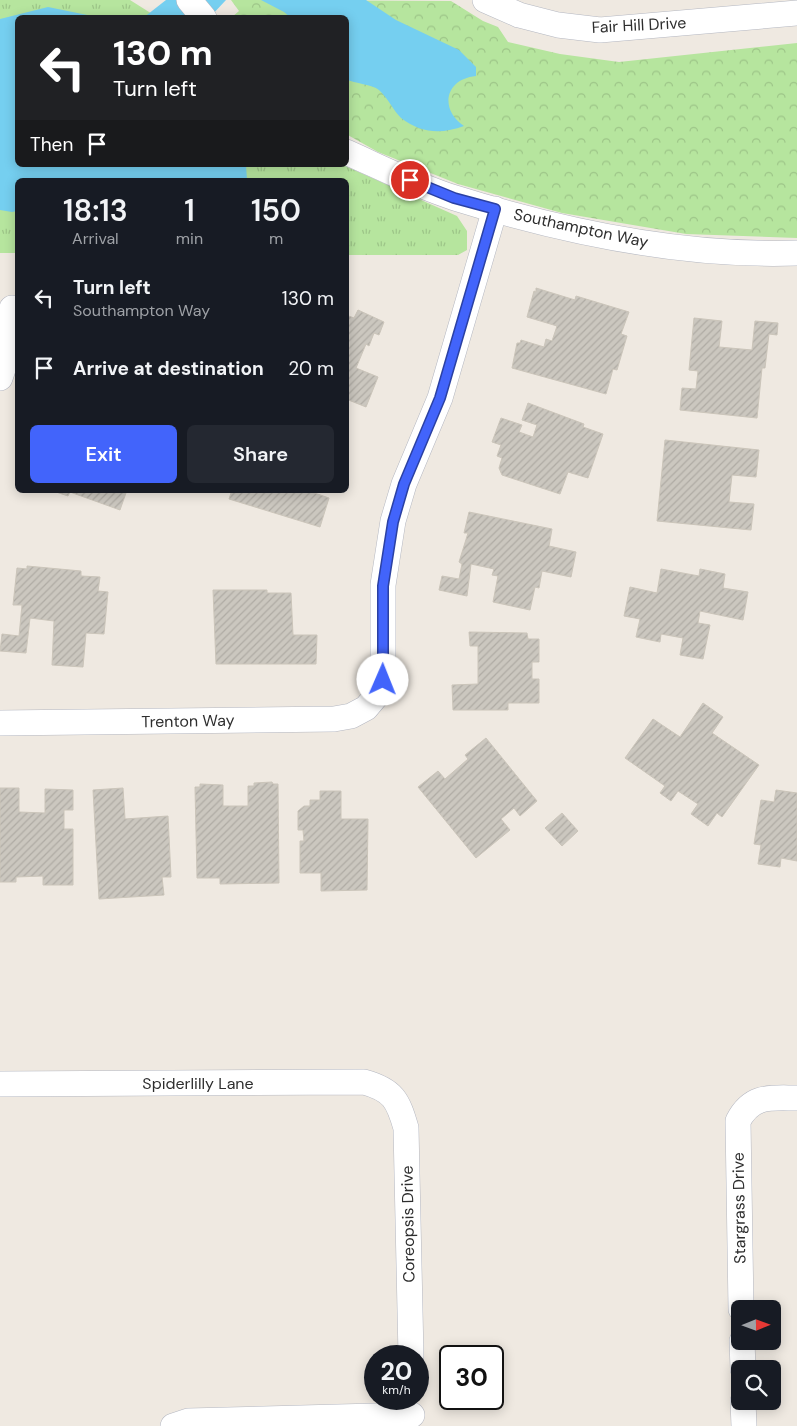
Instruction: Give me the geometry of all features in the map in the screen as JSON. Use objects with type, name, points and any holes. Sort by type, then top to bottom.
[{"type":"street","points":[[189,0],[202,15]]},
{"type":"street","name":"Fair Hill Drive","points":[[485,0],[519,15],[558,25],[600,30],[797,13]]},
{"type":"street","name":"Southampton Way","points":[[349,153],[454,198],[538,222],[604,236],[658,244],[716,250],[797,253]]},
{"type":"street","name":"Trenton Way","points":[[0,723],[334,719],[351,716],[371,702],[377,695],[383,680],[383,586],[393,522],[404,484],[440,398],[495,209]]},
{"type":"street","points":[[0,378],[12,346],[12,308]]},
{"type":"street","name":"Spiderlilly Lane","points":[[0,1084],[364,1082],[381,1087],[392,1095]]},
{"type":"street","name":"Coreopsis Drive","points":[[392,1095],[401,1109],[406,1128],[411,1345]]},
{"type":"street","name":"Stargrass Drive","points":[[741,1300],[738,1121],[744,1108],[755,1101],[768,1098],[797,1098]]},
{"type":"street","points":[[743,1410],[744,1426]]},
{"type":"street","points":[[173,1426],[188,1421],[412,1413]]},
{"type":"green space","points":[[0,0],[130,0],[154,15],[15,15],[15,167],[347,167],[457,216],[467,231],[467,250],[458,255],[349,255],[349,178],[15,178],[15,253],[0,253]]},
{"type":"green space","points":[[231,0],[451,1],[483,21],[498,27],[508,42],[560,54],[619,62],[797,43],[797,238],[686,234],[562,213],[458,184],[378,152],[349,136],[349,15],[234,15],[239,11]]},
{"type":"water","points":[[166,0],[226,0],[212,15],[147,15]]},
{"type":"water","points":[[261,0],[366,0],[396,20],[459,50],[476,67],[476,76],[466,78],[458,83],[452,89],[449,96],[451,111],[464,126],[440,131],[424,130],[401,118],[379,90],[372,86],[349,80],[349,15],[288,15]]},
{"type":"water","points":[[48,7],[87,15],[16,15]]},
{"type":"water","points":[[15,15],[15,167],[246,167],[247,178],[15,178],[15,211],[0,210],[0,19]]},
{"type":"building","points":[[536,288],[575,300],[576,296],[629,312],[621,334],[627,336],[617,370],[613,369],[606,394],[512,368],[517,343],[520,343],[521,340],[544,347],[546,339],[552,341],[557,326],[527,317]]},
{"type":"building","points":[[358,310],[384,322],[379,335],[374,333],[369,346],[366,344],[356,368],[378,377],[366,407],[349,400],[349,316],[354,318]]},
{"type":"building","points":[[694,318],[722,321],[719,347],[752,350],[755,321],[778,323],[777,335],[769,334],[765,368],[762,368],[757,418],[680,410],[682,388],[696,389],[698,371],[689,370]]},
{"type":"building","points":[[528,403],[584,424],[583,427],[603,434],[588,478],[568,472],[560,494],[502,475],[499,468],[502,458],[497,456],[501,445],[492,442],[501,418],[522,425],[519,432],[533,437],[537,425],[522,420]]},
{"type":"building","points":[[665,440],[759,450],[756,477],[732,475],[729,502],[754,504],[751,530],[657,521]]},
{"type":"building","points":[[59,493],[70,493],[68,496]]},
{"type":"building","points":[[73,493],[126,493],[120,510]]},
{"type":"building","points":[[231,493],[315,493],[329,498],[320,527],[229,499]]},
{"type":"building","points":[[469,512],[552,529],[549,546],[576,552],[571,577],[542,571],[539,588],[535,587],[530,610],[493,602],[498,576],[492,575],[494,569],[471,564],[467,596],[439,590],[442,576],[459,579],[462,564],[459,562],[468,533],[464,533]]},
{"type":"building","points":[[27,566],[81,571],[81,576],[100,577],[98,591],[108,592],[104,634],[86,633],[83,667],[52,665],[54,621],[30,618],[26,653],[0,651],[2,634],[19,636],[22,605],[13,605],[17,568],[27,569]]},
{"type":"building","points":[[661,569],[699,576],[700,569],[725,574],[723,588],[748,592],[743,620],[700,611],[698,623],[710,625],[703,659],[680,655],[683,638],[661,634],[660,642],[636,637],[640,619],[624,616],[630,587],[657,593]]},
{"type":"building","points":[[213,590],[267,590],[267,593],[291,593],[293,635],[317,635],[316,664],[216,664]]},
{"type":"building","points":[[469,632],[527,633],[528,639],[539,639],[539,662],[532,662],[532,679],[539,679],[539,703],[508,703],[508,710],[453,710],[452,685],[478,684],[478,646],[470,646]]},
{"type":"building","points":[[703,703],[723,717],[712,733],[759,765],[722,817],[717,813],[708,826],[691,814],[698,804],[678,791],[671,801],[660,793],[665,786],[625,758],[653,719],[680,737]]},
{"type":"building","points":[[486,738],[537,801],[520,816],[514,808],[501,819],[510,830],[476,858],[418,787],[438,771],[445,779],[468,759],[465,755]]},
{"type":"building","points":[[272,782],[273,784],[278,784],[279,883],[220,884],[220,878],[197,878],[195,787],[200,787],[200,784],[223,785],[223,806],[248,806],[248,786],[254,786],[254,783]]},
{"type":"building","points":[[0,788],[19,788],[19,812],[45,813],[45,789],[73,790],[73,810],[64,810],[64,829],[73,829],[73,885],[43,885],[43,876],[16,877],[16,882],[0,882]]},
{"type":"building","points":[[123,788],[125,819],[168,816],[171,877],[162,877],[164,895],[99,899],[93,790]]},
{"type":"building","points":[[776,790],[797,793],[797,861],[781,858],[780,867],[758,864],[761,845],[754,844],[761,800],[774,802]]},
{"type":"building","points":[[320,791],[341,791],[341,819],[368,819],[367,890],[321,891],[321,873],[300,873],[300,841],[304,841],[303,830],[298,830],[298,811],[304,806],[310,806],[310,800],[320,800]]},
{"type":"building","points":[[562,813],[578,831],[562,846],[545,828]]},
{"type":"route","points":[[383,680],[383,586],[388,544],[393,522],[404,484],[440,398],[495,209],[454,198],[410,180]]}]
